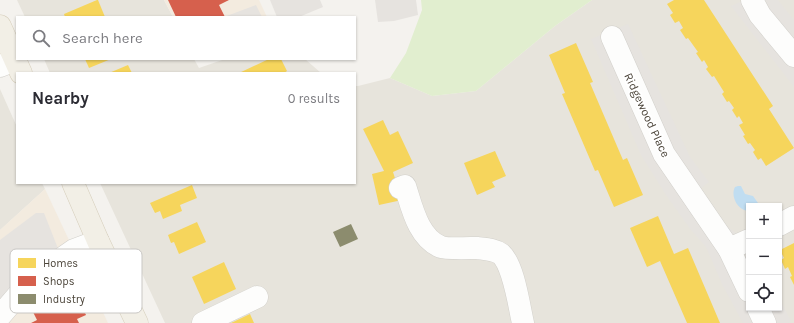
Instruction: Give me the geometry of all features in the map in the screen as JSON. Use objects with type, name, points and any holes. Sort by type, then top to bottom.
[{"type":"main road","points":[[0,26],[12,66]]},
{"type":"main road","points":[[73,184],[102,249]]},
{"type":"main road","points":[[132,313],[137,323]]},
{"type":"street","points":[[752,0],[760,15],[794,56]]},
{"type":"street","name":"Ridgewood Place","points":[[612,37],[664,154],[729,248],[746,285]]},
{"type":"street","points":[[400,188],[405,186],[421,228],[431,241],[442,248],[490,249],[500,253],[506,260],[512,278],[522,323]]},
{"type":"street","points":[[782,223],[794,217]]},
{"type":"street","points":[[77,249],[98,241]]},
{"type":"street","points":[[729,248],[746,241]]},
{"type":"street","points":[[203,323],[256,297]]},
{"type":"street","points":[[0,316],[10,304]]},
{"type":"street","points":[[759,311],[765,323]]},
{"type":"shaded area","points":[[17,0],[164,0],[172,16],[25,16]]},
{"type":"shaded area","points":[[164,0],[259,0],[267,16],[172,16]]},
{"type":"shaded area","points":[[270,0],[320,0],[323,7],[301,16],[277,16]]},
{"type":"shaded area","points":[[375,0],[416,0],[418,15],[394,21],[378,22]]},
{"type":"shaded area","points":[[592,0],[794,0],[794,323],[165,323],[142,273],[142,249],[131,249],[100,184],[356,184],[356,86],[390,78],[432,96],[476,91],[555,26]]},
{"type":"shaded area","points":[[745,0],[778,0],[794,20],[794,87],[731,6]]},
{"type":"shaded area","points":[[256,5],[262,16],[227,16]]},
{"type":"shaded area","points":[[628,24],[690,157],[709,182],[699,190],[722,222],[746,242],[746,311],[782,311],[782,304],[791,321],[788,323],[743,323],[722,284],[706,247],[691,230],[666,195],[641,155],[591,39]]},
{"type":"shaded area","points":[[44,60],[195,60],[199,68],[222,60],[306,60],[320,72],[50,72]]},
{"type":"shaded area","points":[[0,89],[16,125],[16,184],[42,184],[45,189],[0,230]]},
{"type":"shaded area","points":[[45,189],[73,249],[10,249],[10,313],[103,313],[108,323],[0,323],[0,230]]},
{"type":"shaded area","points":[[36,213],[44,213],[58,249],[10,249],[10,301],[0,299],[0,240]]},
{"type":"green space","points":[[421,0],[592,0],[555,26],[476,91],[432,96],[390,78],[406,53],[422,10]]},
{"type":"water","points":[[741,186],[745,194],[753,196],[758,203],[746,203],[746,210],[741,209],[734,199],[735,187]]},
{"type":"building: Homes","points":[[98,0],[105,16],[65,16],[64,14]]},
{"type":"building: Homes","points":[[674,0],[704,0],[773,106],[769,109],[794,148],[766,166],[761,158],[758,160],[753,152],[755,150],[750,143],[748,144],[743,136],[745,135],[739,125],[743,123],[739,116],[737,118],[732,110],[734,108],[729,101],[727,102],[722,94],[724,92],[714,76],[712,77],[706,69],[708,67],[704,60],[702,62],[696,53],[698,52],[680,30],[683,28],[679,21],[675,23],[670,15],[673,13],[667,4]]},
{"type":"building: Homes","points":[[576,43],[593,82],[590,83],[623,160],[627,158],[643,195],[614,207],[598,170],[595,171],[562,94],[565,93],[549,55]]},
{"type":"building: Homes","points":[[85,60],[109,60],[89,68]]},
{"type":"building: Homes","points":[[267,60],[282,60],[287,71],[286,72],[241,72]]},
{"type":"building: Homes","points":[[128,65],[132,72],[111,72]]},
{"type":"building: Homes","points":[[383,120],[390,135],[398,131],[413,163],[393,172],[402,200],[379,205],[372,174],[384,171],[363,129]]},
{"type":"building: Homes","points":[[495,151],[506,176],[492,182],[495,187],[477,195],[464,163]]},
{"type":"building: Homes","points":[[192,185],[197,198],[180,205],[182,211],[163,219],[160,211],[155,213],[150,203]]},
{"type":"building: Homes","points":[[658,216],[674,254],[688,248],[720,323],[687,323],[660,261],[647,267],[630,228]]},
{"type":"building: Homes","points":[[197,222],[206,242],[179,254],[174,242],[171,243],[168,235]]},
{"type":"building: Homes","points":[[794,243],[794,285],[790,277],[792,276],[788,267],[785,269],[782,262],[782,259],[784,258],[782,249]]},
{"type":"building: Homes","points":[[224,262],[236,289],[204,304],[192,277]]},
{"type":"building: Homes","points":[[250,314],[254,323],[231,323]]},
{"type":"building: Shops","points":[[168,0],[229,0],[219,5],[224,16],[176,16]]},
{"type":"building: Shops","points":[[34,313],[85,313],[86,315],[77,319],[79,323],[31,323],[37,320]]},
{"type":"building: Industry","points":[[351,224],[358,239],[340,247],[333,232]]}]
